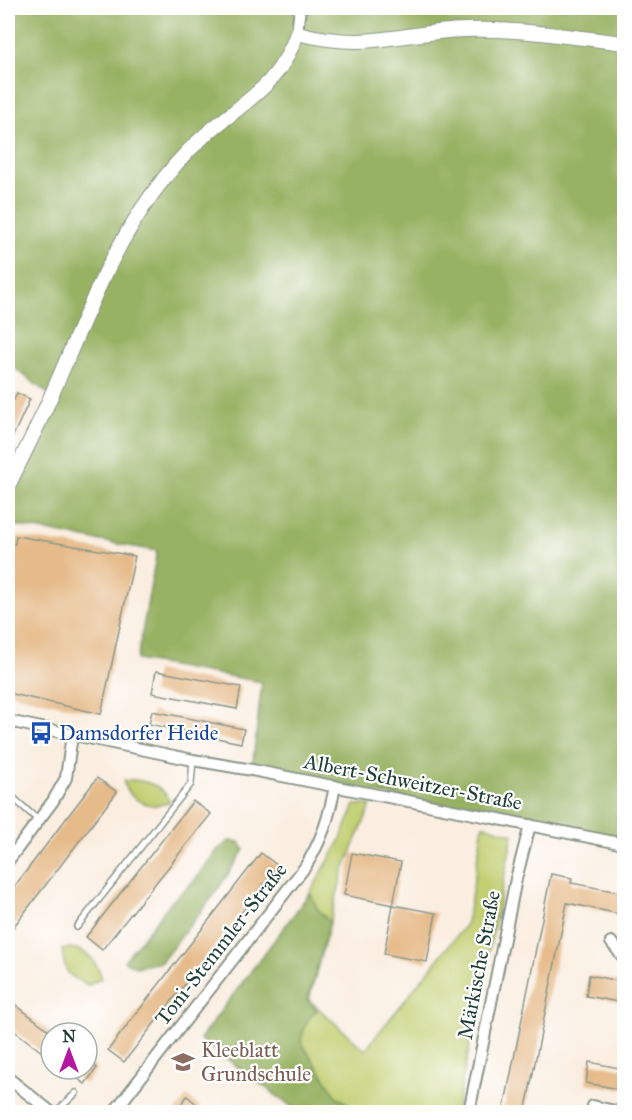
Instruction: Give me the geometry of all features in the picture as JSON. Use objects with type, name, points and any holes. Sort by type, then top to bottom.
[{"type":"street","points":[[8,486],[51,396],[105,272],[130,227],[180,159],[204,136],[263,89],[274,77],[291,50],[297,33],[300,8]]},
{"type":"street","points":[[297,33],[321,39],[372,40],[420,33],[465,30],[502,31],[624,43]]},
{"type":"street","name":"Albert-Schweitzer-Straße","points":[[8,721],[193,760],[624,844]]},
{"type":"street","points":[[8,861],[39,821],[66,778],[72,735]]},
{"type":"street","name":"Toni-Stemmler-Straße","points":[[114,1113],[305,867],[326,826],[334,786]]},
{"type":"street","name":"Märkische Straße","points":[[469,1113],[516,879],[530,825]]},
{"type":"street","points":[[611,942],[624,958]]},
{"type":"street","points":[[8,1078],[51,1113]]},
{"type":"street","points":[[593,1106],[619,1113]]},
{"type":"lane","points":[[77,927],[191,784],[193,760]]},
{"type":"lane","points":[[8,793],[39,821]]},
{"type":"lane","points":[[56,1113],[76,1093]]},
{"type":"green space","points":[[8,8],[624,8],[624,839],[252,770],[262,682],[137,660],[157,551],[8,524],[8,486],[51,396],[8,363]]},
{"type":"green space","points":[[133,780],[155,786],[164,792],[170,802],[155,805],[136,799],[130,794],[123,781]]},
{"type":"green space","points":[[355,805],[371,805],[343,872],[309,1000],[365,1050],[467,923],[483,825],[513,834],[456,1112],[299,1112],[200,1039],[310,893],[339,843]]},
{"type":"green space","points":[[229,841],[240,842],[244,850],[214,895],[161,962],[136,967],[124,961],[171,902],[195,880],[216,851]]},
{"type":"green space","points":[[310,893],[317,908],[330,923],[307,1001],[317,1010],[306,1024],[301,1042],[337,1097],[361,1112],[299,1112],[200,1039]]},
{"type":"green space","points":[[69,948],[82,951],[90,957],[102,978],[89,985],[71,976],[66,969],[62,950]]},
{"type":"building","points":[[17,393],[30,399],[8,447],[8,412]]},
{"type":"building","points":[[16,536],[135,556],[101,714],[8,693],[8,543],[15,544]]},
{"type":"building","points":[[156,671],[241,687],[237,709],[152,693]]},
{"type":"building","points":[[152,711],[244,729],[241,743],[149,724]]},
{"type":"building","points":[[97,778],[117,792],[8,934],[8,895]]},
{"type":"building","points":[[193,801],[211,814],[102,950],[86,937]]},
{"type":"building","points":[[261,853],[278,866],[124,1062],[108,1050]]},
{"type":"building","points":[[352,853],[401,862],[393,905],[344,895]]},
{"type":"building","points":[[551,874],[572,878],[571,883],[624,893],[624,915],[567,903],[525,1113],[503,1113]]},
{"type":"building","points":[[393,905],[436,913],[427,962],[384,954]]},
{"type":"building","points":[[589,975],[624,982],[624,1003],[586,996]]},
{"type":"building","points":[[8,999],[39,1023],[39,1050],[8,1026]]},
{"type":"building","points":[[589,1062],[624,1069],[624,1090],[586,1083]]},
{"type":"building","points":[[187,1096],[207,1113],[174,1113]]},
{"type":"place","name":"Damsdorfer Heide","points":[[41,733]]},
{"type":"place","name":"Kleeblatt Grundschule","points":[[183,1062]]}]
